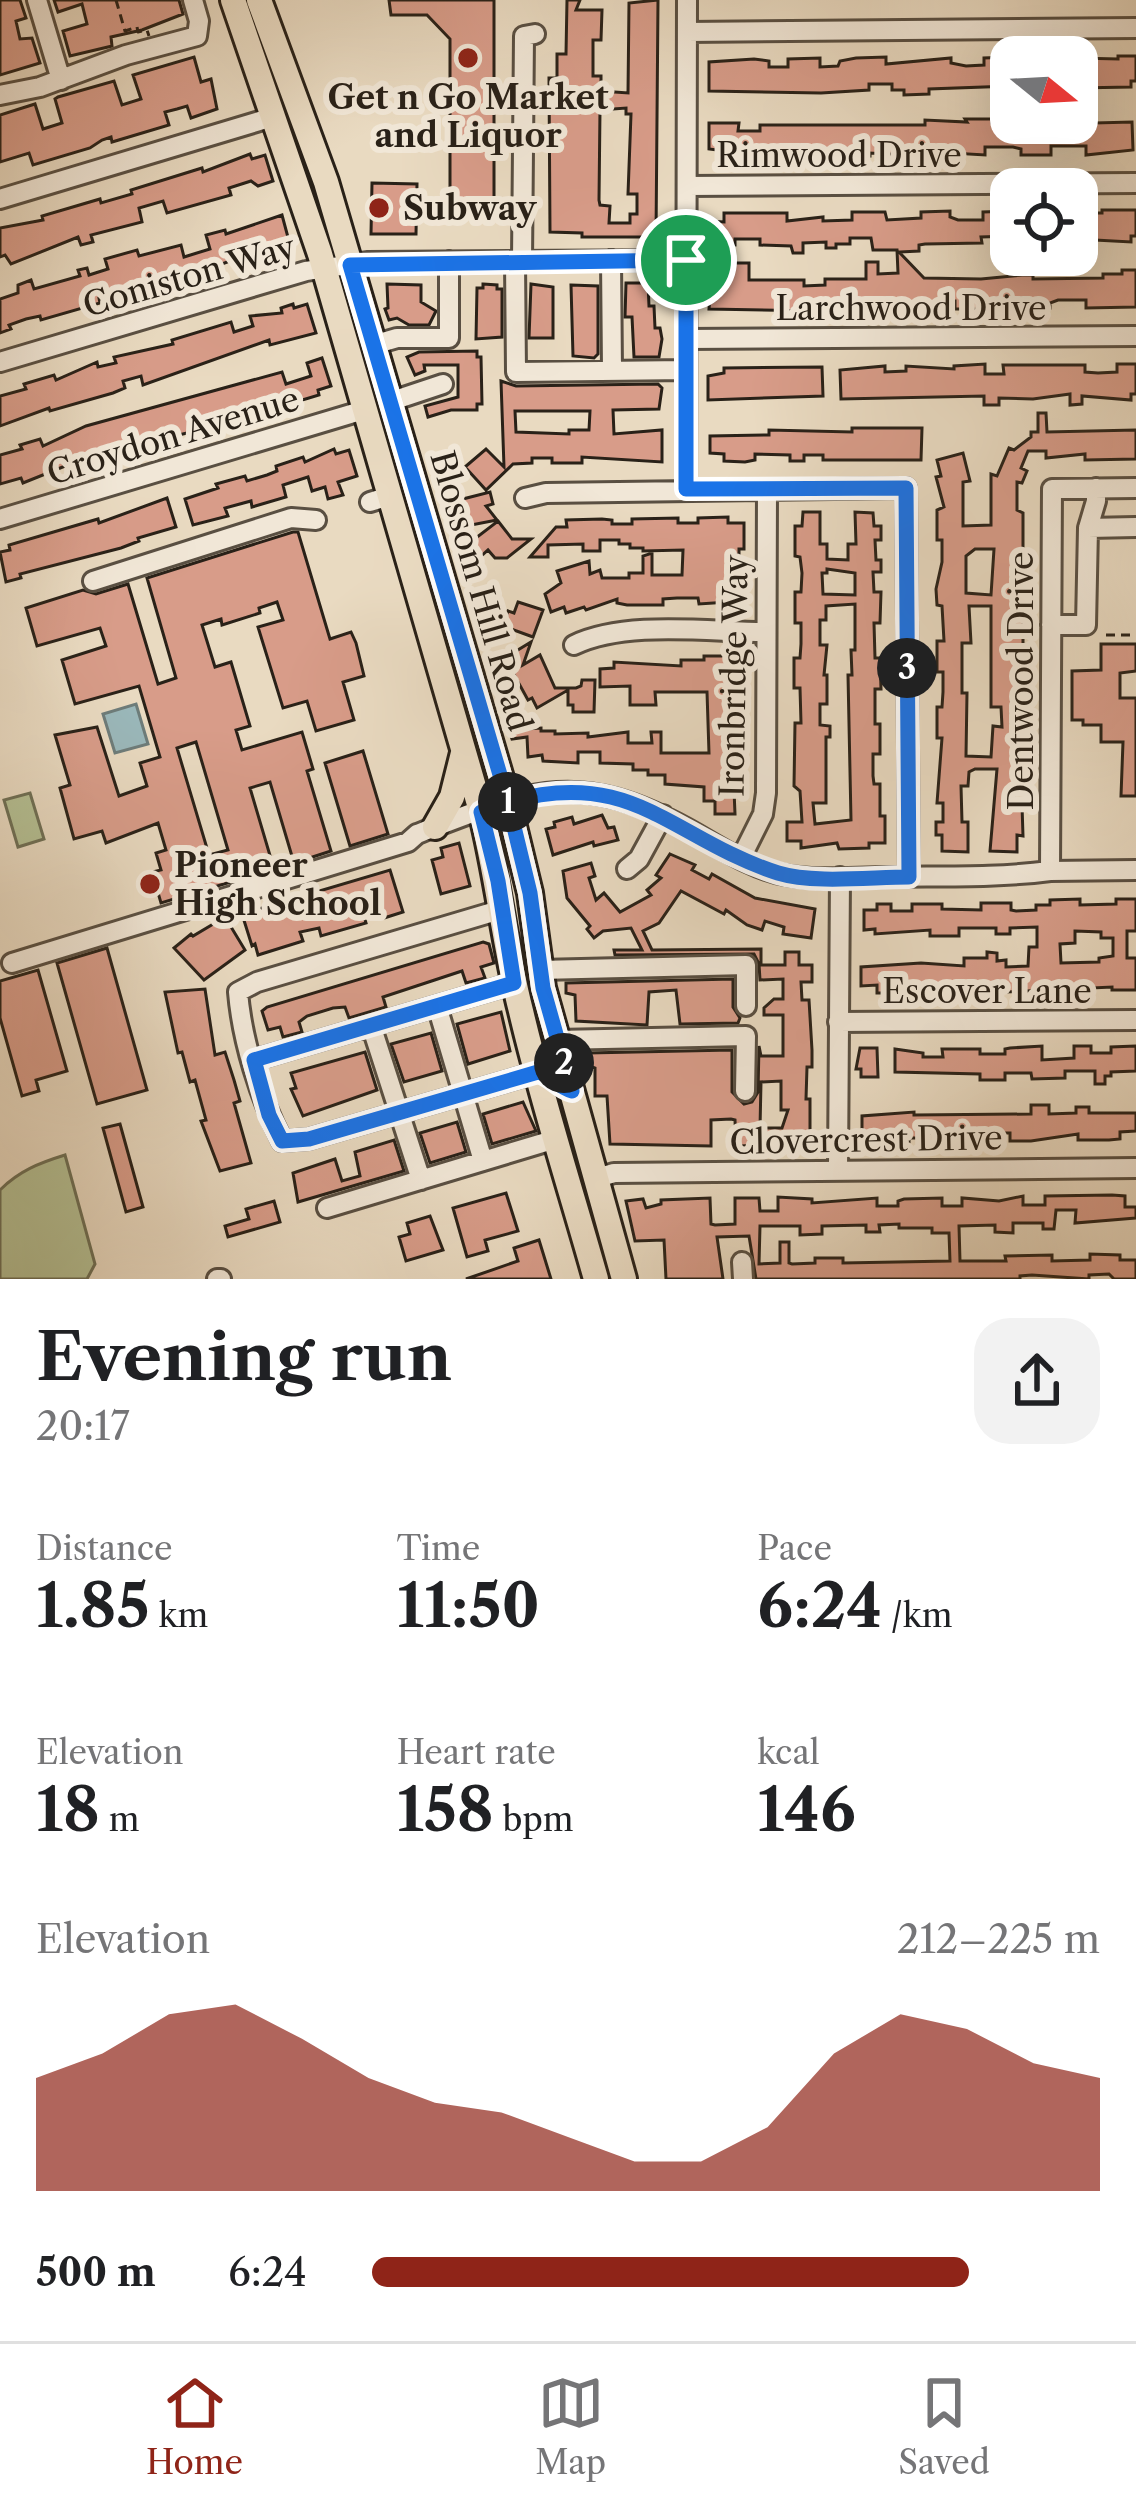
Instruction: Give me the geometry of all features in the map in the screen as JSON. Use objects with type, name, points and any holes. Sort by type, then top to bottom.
[{"type":"main road","name":"Blossom Hill Road","points":[[233,0],[273,117],[373,345],[392,400],[508,802],[557,1040],[625,1279]]},
{"type":"main road","name":"Blossom Hill Road","points":[[262,2],[326,182],[380,499],[464,750],[503,910],[514,983],[596,1279]]},
{"type":"main road","points":[[434,827],[452,796],[464,750]]},
{"type":"main road","points":[[538,1072],[572,1091]]},
{"type":"street","points":[[37,0],[61,80]]},
{"type":"street","points":[[0,95],[197,36],[199,21],[193,0]]},
{"type":"street","points":[[686,489],[687,0]]},
{"type":"street","points":[[687,32],[1136,28]]},
{"type":"street","points":[[535,34],[524,36],[516,372],[686,370]]},
{"type":"street","points":[[0,199],[273,117]]},
{"type":"street","name":"Rimwood Drive","points":[[687,186],[1136,183]]},
{"type":"street","points":[[610,260],[612,370]]},
{"type":"street","name":"Coniston Way","points":[[0,362],[337,267],[686,260]]},
{"type":"street","points":[[373,345],[397,338],[448,338],[448,262]]},
{"type":"street","name":"Larchwood Drive","points":[[686,339],[1136,336]]},
{"type":"street","points":[[392,400],[442,383]]},
{"type":"street","name":"Croydon Avenue","points":[[0,519],[364,410]]},
{"type":"street","points":[[525,498],[546,493],[686,489],[906,488],[909,877]]},
{"type":"street","points":[[1051,625],[1086,625],[1088,528],[1096,488]]},
{"type":"street","name":"Dentwood Drive","points":[[1050,871],[1052,489],[1136,488]]},
{"type":"street","name":"Ironbridge Way","points":[[742,858],[763,814],[766,793],[767,491]]},
{"type":"street","points":[[93,581],[292,518],[316,520]]},
{"type":"street","points":[[1088,528],[1136,527]]},
{"type":"street","points":[[574,645],[628,632],[766,632]]},
{"type":"street","points":[[12,964],[407,842],[434,827],[508,802],[568,789],[602,793],[663,815],[742,858],[783,874],[909,877],[1136,870]]},
{"type":"street","points":[[628,869],[639,859],[663,815]]},
{"type":"street","points":[[838,1171],[840,877]]},
{"type":"street","points":[[503,910],[257,982],[238,992],[269,1115],[282,1141],[309,1139],[538,1072]]},
{"type":"street","points":[[540,970],[746,965],[746,1006]]},
{"type":"street","points":[[254,1060],[514,983]]},
{"type":"street","points":[[437,1006],[484,1161]]},
{"type":"street","name":"Escover Lane","points":[[838,1022],[1136,1019]]},
{"type":"street","points":[[371,1025],[421,1180]]},
{"type":"street","points":[[557,1040],[746,1036],[745,1091]]},
{"type":"street","points":[[327,1208],[556,1139]]},
{"type":"street","name":"Clovercrest Drive","points":[[597,1178],[614,1173],[1136,1168]]},
{"type":"path","points":[[116,0],[125,31],[147,30],[152,49]]},
{"type":"path","points":[[1106,635],[1136,634]]},
{"type":"green space","points":[[30,793],[44,839],[18,847],[4,800]]},
{"type":"green space","points":[[65,1155],[95,1264],[87,1279],[0,1279],[0,1190],[30,1168]]},
{"type":"water","points":[[136,704],[148,744],[115,753],[103,714]]},
{"type":"building","points":[[0,0],[20,0],[26,18],[16,21],[20,39],[32,38],[40,63],[0,75]]},
{"type":"building","points":[[54,0],[179,0],[183,14],[111,37],[112,46],[70,56],[63,31],[87,24],[82,4],[58,12]]},
{"type":"building","points":[[389,0],[494,0],[494,200],[450,200],[450,39],[427,15],[391,15]]},
{"type":"building","points":[[567,0],[580,0],[576,10],[602,10],[601,40],[593,40],[593,76],[601,76],[601,91],[628,93],[629,3],[658,0],[656,237],[550,232],[549,78],[557,78],[557,54],[566,54]],"holes":[[[626,108],[626,114],[631,114],[628,194],[637,194],[637,214],[630,214],[630,223],[609,223],[610,206],[600,205],[599,200],[600,110]]]},
{"type":"building","points":[[1136,56],[1136,81],[1131,81],[1131,87],[1098,88],[1098,59]]},
{"type":"building","points":[[194,57],[201,82],[211,79],[217,109],[191,118],[187,106],[165,112],[169,125],[112,142],[111,137],[33,165],[29,153],[0,162],[0,115],[35,104],[43,129],[62,123],[58,97],[114,81],[122,105],[141,99],[133,75]]},
{"type":"building","points":[[886,57],[886,64],[951,58],[951,63],[966,66],[984,65],[984,58],[990,58],[990,87],[904,95],[904,90],[892,90],[892,84],[821,93],[709,91],[709,62],[754,59],[769,61],[769,67],[788,67],[788,59],[820,58],[820,67]]},
{"type":"building","points":[[965,119],[990,119],[990,144],[1098,144],[1098,123],[1132,122],[1133,150],[1086,155],[1086,146],[1051,146],[1051,155],[1021,155],[1021,149],[1013,147],[985,147],[985,155],[870,153],[857,157],[856,148],[791,157],[791,149],[770,149],[770,154],[724,157],[725,151],[709,149],[709,123],[739,123],[738,131],[760,131],[760,125],[967,122]]},
{"type":"building","points":[[250,154],[252,159],[265,155],[273,181],[258,186],[251,181],[229,188],[231,195],[167,213],[163,201],[139,208],[142,222],[91,235],[93,242],[81,245],[78,237],[11,264],[5,255],[0,257],[0,228],[132,194],[131,190],[202,168],[203,172]]},
{"type":"building","points":[[372,183],[417,184],[416,234],[371,234]]},
{"type":"building","points":[[1136,210],[1136,236],[1131,236],[1131,242],[1098,240],[1098,213]]},
{"type":"building","points":[[950,211],[950,217],[958,220],[983,220],[983,212],[990,212],[990,237],[981,237],[982,243],[925,244],[919,245],[919,251],[899,252],[924,278],[1103,278],[1103,274],[1136,270],[1136,307],[1086,308],[1086,300],[1058,300],[1050,308],[955,309],[955,301],[921,302],[921,309],[902,310],[841,311],[840,303],[820,303],[820,311],[709,309],[710,294],[704,294],[707,259],[717,259],[716,285],[735,263],[749,263],[749,280],[804,280],[804,286],[825,285],[825,279],[866,279],[866,262],[878,262],[878,274],[898,273],[897,250],[873,250],[871,238],[850,238],[850,244],[836,244],[836,248],[826,248],[826,242],[803,243],[803,253],[793,253],[791,246],[760,245],[760,239],[709,245],[709,221],[724,222],[724,213],[787,213],[787,221],[823,217],[823,221],[852,220],[852,212],[885,212],[887,220],[921,218],[921,212]]},
{"type":"building","points":[[282,215],[289,241],[277,245],[278,250],[247,259],[246,255],[187,277],[186,272],[130,294],[128,289],[99,298],[100,303],[41,320],[40,316],[26,319],[0,333],[0,299],[18,293],[18,285],[31,280],[34,289],[80,276],[78,270],[87,268],[89,275],[108,269],[105,259],[137,250],[139,256],[181,245],[184,257],[210,249],[206,235],[225,230],[226,234]]},
{"type":"building","points":[[626,283],[648,283],[649,306],[654,306],[655,328],[660,328],[662,339],[659,357],[634,357],[632,317],[625,317]]},
{"type":"building","points":[[387,284],[421,285],[421,302],[436,311],[429,325],[389,320]]},
{"type":"building","points":[[483,284],[502,289],[502,337],[476,339],[477,288]]},
{"type":"building","points":[[531,284],[553,287],[553,338],[529,338]]},
{"type":"building","points":[[571,285],[598,286],[598,354],[594,358],[573,356]]},
{"type":"building","points":[[293,304],[294,308],[307,304],[316,333],[270,345],[269,340],[143,385],[141,376],[123,381],[125,388],[113,393],[0,426],[0,396],[26,389],[24,384],[54,375],[56,380],[97,362],[98,367],[116,363],[114,357],[173,344],[172,340],[231,322],[234,332],[253,326],[250,316],[282,313],[281,308]]},
{"type":"building","points":[[477,351],[482,404],[477,404],[477,410],[451,410],[428,417],[425,406],[458,397],[458,365],[424,365],[425,371],[415,375],[407,357],[419,352]]},
{"type":"building","points":[[322,358],[331,386],[318,390],[319,395],[289,404],[288,398],[270,404],[272,409],[259,412],[258,407],[240,413],[242,418],[229,422],[228,416],[199,425],[200,430],[139,444],[140,448],[82,465],[80,460],[23,483],[21,478],[0,484],[0,455],[22,449],[20,445],[40,439],[43,446],[86,426],[282,372],[286,384],[311,376],[307,363]]},
{"type":"building","points":[[985,364],[985,374],[1004,374],[1003,365],[1085,365],[1085,372],[1098,373],[1117,372],[1117,364],[1136,364],[1136,394],[1131,394],[1131,400],[1082,396],[1082,404],[1070,405],[1070,394],[999,398],[999,405],[984,405],[984,396],[841,399],[840,370],[885,366],[885,372],[906,371],[906,366],[954,369]]},
{"type":"building","points":[[822,367],[823,396],[708,400],[708,376],[724,373],[724,368]]},
{"type":"building","points":[[501,381],[516,386],[658,384],[662,388],[659,409],[613,410],[614,434],[662,430],[662,462],[582,457],[582,463],[552,463],[552,458],[532,458],[532,463],[513,464],[486,490],[465,467],[486,449],[504,467]],"holes":[[[515,411],[590,411],[589,430],[516,432]]]},
{"type":"building","points":[[1038,413],[1046,413],[1047,432],[1136,430],[1136,459],[1085,460],[1085,454],[1046,458],[1046,451],[1028,451],[1021,468],[1027,471],[1022,483],[1017,482],[1017,510],[1023,513],[1023,574],[1017,574],[1023,654],[1017,653],[1017,674],[1023,674],[1023,736],[1022,771],[1016,770],[1014,800],[1015,805],[1022,805],[1023,836],[1017,835],[1017,852],[990,851],[997,769],[975,769],[969,772],[968,786],[961,786],[968,852],[942,851],[942,835],[936,835],[936,822],[943,822],[943,803],[937,803],[942,738],[937,738],[937,707],[942,707],[943,672],[937,672],[937,641],[944,641],[936,589],[942,562],[937,510],[944,507],[937,460],[963,453],[970,481],[963,482],[963,526],[991,525],[991,474],[997,476],[1009,448],[1014,450],[1031,432],[1038,432]],"holes":[[[975,549],[994,549],[991,595],[966,593],[966,556]],[[969,606],[991,606],[991,707],[1001,707],[1002,727],[993,726],[991,757],[966,756],[962,643],[971,643]]]},
{"type":"building","points":[[852,428],[922,428],[921,460],[823,460],[823,455],[804,455],[804,461],[790,461],[790,455],[755,454],[755,460],[745,462],[724,461],[724,454],[710,453],[710,436],[769,435],[769,430],[852,432]]},
{"type":"building","points":[[334,449],[336,454],[349,450],[357,476],[338,482],[343,495],[328,499],[325,487],[312,491],[308,477],[283,485],[286,497],[252,507],[251,501],[225,508],[228,516],[193,525],[185,499],[218,488],[216,484],[245,476],[247,481],[277,471],[276,466],[303,457],[305,462]]},
{"type":"building","points":[[490,492],[493,504],[486,506],[497,520],[461,527],[459,500]]},
{"type":"building","points":[[167,498],[176,527],[6,582],[0,552],[10,550],[9,545],[98,519],[99,523]]},
{"type":"building","points":[[803,512],[820,512],[820,544],[827,544],[827,559],[848,560],[848,544],[856,544],[855,512],[873,513],[874,526],[881,526],[881,540],[875,540],[881,572],[873,572],[874,592],[881,592],[880,623],[874,623],[881,689],[875,689],[880,754],[873,754],[873,776],[874,784],[880,784],[885,843],[869,843],[869,848],[839,849],[837,843],[801,848],[801,841],[787,841],[787,822],[802,822],[800,791],[794,786],[795,723],[801,723],[794,658],[800,658],[801,623],[795,623],[795,592],[801,592],[802,573],[800,557],[795,556],[795,526],[802,526]],"holes":[[[827,569],[855,573],[855,595],[823,594],[822,573]],[[855,604],[855,650],[851,650],[852,675],[848,675],[851,820],[815,824],[813,803],[826,803],[826,737],[830,737],[830,726],[820,725],[820,704],[827,704],[827,645],[820,645],[820,620],[826,620],[826,606]]]},
{"type":"building","points":[[728,517],[728,523],[744,523],[744,549],[730,555],[731,575],[742,575],[743,601],[699,604],[698,598],[677,598],[663,599],[663,605],[627,605],[617,599],[586,610],[566,613],[564,607],[551,612],[545,594],[561,583],[557,571],[589,561],[590,574],[600,570],[602,578],[629,578],[629,573],[643,573],[643,556],[652,553],[652,575],[682,575],[683,550],[643,551],[619,544],[619,540],[600,540],[600,551],[583,551],[583,544],[548,545],[548,557],[530,557],[556,527],[567,527],[566,520],[632,524],[632,519],[678,518],[678,523],[698,523],[698,518]]},
{"type":"building","points":[[498,521],[512,539],[531,539],[507,558],[495,558],[488,550],[479,558],[468,544]]},
{"type":"building","points":[[298,532],[330,639],[351,632],[356,643],[364,676],[343,682],[354,720],[316,731],[307,701],[283,708],[258,627],[283,620],[277,602],[222,625],[221,619],[202,625],[215,667],[231,662],[250,726],[236,730],[242,750],[302,732],[313,769],[307,771],[331,851],[294,863],[270,782],[250,788],[274,869],[161,903],[152,872],[161,870],[156,853],[166,850],[158,823],[106,843],[102,831],[74,839],[60,788],[70,785],[55,735],[97,727],[119,796],[147,786],[140,763],[160,757],[139,686],[75,704],[62,660],[106,646],[100,628],[37,646],[26,608],[83,590],[96,594],[128,584],[158,684],[176,678],[147,578]],"holes":[[[196,742],[228,850],[209,855],[177,748]]]},
{"type":"building","points":[[518,602],[543,610],[533,637],[503,626],[508,611],[514,613]]},
{"type":"building","points":[[531,642],[523,665],[540,655],[555,688],[576,688],[582,680],[595,680],[594,712],[573,712],[568,690],[537,708],[532,698],[528,700],[511,669],[506,672],[500,661]]},
{"type":"building","points":[[1101,644],[1136,644],[1136,671],[1120,673],[1120,698],[1136,698],[1136,796],[1121,796],[1123,742],[1101,742],[1101,725],[1072,720],[1072,671],[1101,670]]},
{"type":"building","points":[[704,656],[733,656],[733,670],[738,670],[738,715],[731,715],[731,735],[738,735],[738,766],[733,766],[735,814],[715,814],[715,801],[704,801],[704,787],[665,784],[665,775],[633,770],[633,764],[600,763],[600,752],[578,752],[578,763],[543,761],[542,755],[528,757],[527,737],[512,739],[509,730],[541,728],[555,734],[588,733],[588,737],[628,732],[628,743],[652,743],[651,732],[661,732],[661,753],[709,753],[707,692],[655,692],[656,705],[630,705],[630,686],[600,687],[600,669],[614,668],[614,662],[681,666],[681,660],[704,660]]},
{"type":"building","points":[[363,751],[388,834],[350,846],[325,763]]},
{"type":"building","points":[[602,815],[608,828],[614,827],[618,840],[594,846],[593,842],[553,855],[546,829],[555,827],[554,822],[572,817],[574,824]]},
{"type":"building","points":[[459,843],[470,886],[441,894],[432,860],[443,857],[441,848]]},
{"type":"building","points":[[670,854],[695,865],[692,870],[709,879],[712,874],[755,898],[815,909],[811,938],[783,934],[784,927],[765,921],[762,930],[747,925],[726,910],[724,914],[681,891],[659,923],[643,931],[652,950],[761,949],[761,965],[785,965],[785,952],[799,952],[799,965],[812,965],[812,982],[801,982],[802,1000],[809,1000],[812,1050],[806,1099],[810,1099],[810,1130],[803,1144],[736,1146],[735,1120],[731,1119],[711,1120],[711,1146],[610,1144],[607,1096],[595,1096],[595,1068],[587,1065],[587,1053],[732,1050],[732,1092],[744,1104],[752,1102],[758,1092],[759,1046],[761,1056],[783,1056],[783,1015],[764,1015],[764,1008],[774,999],[783,999],[783,979],[760,980],[754,954],[615,955],[614,950],[642,950],[631,928],[603,931],[594,938],[567,898],[563,871],[591,863],[595,876],[589,878],[596,900],[604,893],[620,912],[651,895],[647,890],[661,878],[656,875]],"holes":[[[781,1081],[781,1110],[788,1110],[782,1128],[760,1128],[761,1082]]]},
{"type":"building","points":[[390,870],[403,912],[384,918],[381,907],[363,913],[366,923],[321,936],[319,928],[300,932],[303,941],[258,955],[255,944],[252,946],[242,914]]},
{"type":"building","points":[[1080,899],[1080,905],[1136,899],[1136,931],[1127,931],[1127,958],[1136,958],[1136,990],[1006,992],[1006,986],[976,984],[976,992],[910,995],[910,982],[889,982],[889,993],[877,993],[877,985],[861,986],[861,967],[964,966],[964,958],[987,958],[987,952],[997,953],[997,961],[1006,960],[1006,967],[1028,966],[1029,947],[1037,947],[1037,927],[1010,928],[1010,934],[996,934],[996,928],[959,928],[959,936],[930,936],[930,930],[875,934],[875,929],[864,930],[864,910],[877,910],[877,904],[891,904],[891,911],[912,911],[912,904],[981,910],[981,903],[1011,903],[1011,910],[1016,911],[1036,910],[1036,905],[1050,905],[1050,900]],"holes":[[[1075,931],[1101,932],[1101,938],[1113,938],[1113,956],[1099,958],[1099,962],[1061,963],[1060,944],[1075,943]]]},
{"type":"building","points":[[225,917],[245,950],[204,980],[174,948]]},
{"type":"building","points":[[489,944],[494,963],[481,967],[485,978],[466,983],[462,971],[383,997],[386,1007],[349,1018],[345,1007],[333,1008],[307,1016],[299,1022],[302,1032],[283,1037],[280,1027],[268,1030],[262,1011],[267,1007]]},
{"type":"building","points":[[107,948],[147,1090],[97,1104],[57,963]]},
{"type":"building","points":[[38,970],[67,1071],[36,1080],[39,1091],[22,1096],[0,1018],[0,981]]},
{"type":"building","points":[[733,979],[738,1023],[680,1024],[676,990],[649,992],[647,1025],[576,1021],[575,995],[566,993],[566,983]]},
{"type":"building","points":[[205,989],[215,1055],[225,1052],[251,1163],[220,1171],[201,1121],[206,1120],[195,1080],[190,1082],[182,1052],[178,1053],[165,992]]},
{"type":"building","points":[[501,1012],[510,1051],[468,1064],[457,1024]]},
{"type":"building","points":[[431,1033],[442,1071],[404,1082],[391,1044]]},
{"type":"building","points":[[1042,1046],[1042,1060],[1074,1058],[1074,1046],[1091,1046],[1091,1053],[1111,1053],[1111,1047],[1136,1046],[1136,1071],[1111,1072],[1105,1084],[1095,1084],[1095,1071],[1065,1071],[1065,1078],[1032,1079],[1031,1073],[1005,1073],[1005,1080],[980,1080],[980,1074],[895,1072],[895,1049],[943,1057],[942,1049],[1005,1054],[1005,1049]]},
{"type":"building","points":[[860,1048],[877,1048],[878,1077],[861,1077],[861,1069],[856,1069]]},
{"type":"building","points":[[365,1052],[377,1090],[303,1116],[291,1089],[296,1088],[291,1073]]},
{"type":"building","points":[[523,1102],[536,1131],[492,1144],[483,1114]]},
{"type":"building","points":[[1031,1105],[1049,1105],[1049,1114],[1076,1113],[1076,1107],[1089,1107],[1089,1113],[1136,1113],[1136,1131],[1120,1132],[1120,1139],[1078,1140],[1078,1134],[1031,1141],[1010,1141],[1010,1133],[989,1133],[986,1140],[943,1141],[943,1133],[924,1133],[924,1138],[909,1138],[909,1142],[878,1142],[878,1134],[862,1134],[862,1116],[1031,1114]]},
{"type":"building","points":[[457,1122],[466,1152],[430,1163],[420,1133]]},
{"type":"building","points":[[120,1124],[143,1207],[126,1212],[103,1128]]},
{"type":"building","points":[[394,1140],[404,1171],[298,1202],[293,1173],[335,1159],[342,1181],[360,1176],[355,1152]]},
{"type":"building","points":[[506,1193],[518,1231],[485,1240],[488,1251],[467,1257],[453,1208]]},
{"type":"building","points":[[1023,1196],[1023,1205],[1045,1205],[1045,1196],[1125,1196],[1125,1207],[1136,1207],[1136,1218],[1075,1223],[1076,1210],[1056,1210],[1054,1229],[1043,1229],[1043,1223],[1013,1223],[1013,1233],[995,1232],[995,1225],[959,1226],[960,1261],[1052,1255],[1052,1261],[1090,1260],[1090,1254],[1120,1255],[1120,1260],[1136,1260],[1136,1279],[1114,1279],[1109,1274],[1089,1275],[1089,1279],[1032,1275],[1020,1279],[756,1279],[749,1236],[717,1237],[723,1279],[666,1279],[664,1240],[635,1241],[626,1201],[643,1199],[646,1208],[661,1200],[710,1198],[711,1224],[715,1225],[735,1224],[735,1198],[759,1198],[760,1211],[778,1211],[778,1197],[812,1199],[812,1203],[877,1198],[877,1206],[898,1206],[904,1199],[942,1198],[942,1206],[962,1206],[962,1198],[999,1201]],"holes":[[[899,1224],[899,1228],[949,1233],[950,1261],[843,1263],[843,1258],[815,1258],[815,1263],[792,1264],[789,1242],[780,1242],[780,1263],[759,1264],[760,1226],[800,1226],[800,1235],[822,1234],[822,1226],[866,1225],[866,1232],[880,1232],[879,1225]]]},
{"type":"building","points":[[274,1201],[280,1222],[228,1237],[225,1226],[249,1219],[246,1209]]},
{"type":"building","points":[[430,1216],[443,1250],[406,1261],[399,1237],[410,1234],[407,1223]]},
{"type":"building","points":[[539,1240],[551,1279],[466,1279],[518,1261],[514,1248]]},
{"type":"place","name":"Get n Go Market and Liquor","points":[[468,58]]},
{"type":"place","name":"Subway","points":[[379,208]]},
{"type":"place","name":"Pioneer High School","points":[[150,884]]},
{"type":"route","points":[[686,260],[350,265],[508,802],[481,812],[498,881],[514,983],[254,1060],[269,1115],[282,1141],[309,1139],[520,1075],[548,1075],[560,1088],[572,1091],[543,988],[530,893],[508,802],[568,789],[602,793],[637,803],[783,874],[909,877],[906,488],[686,489],[686,260]]}]
